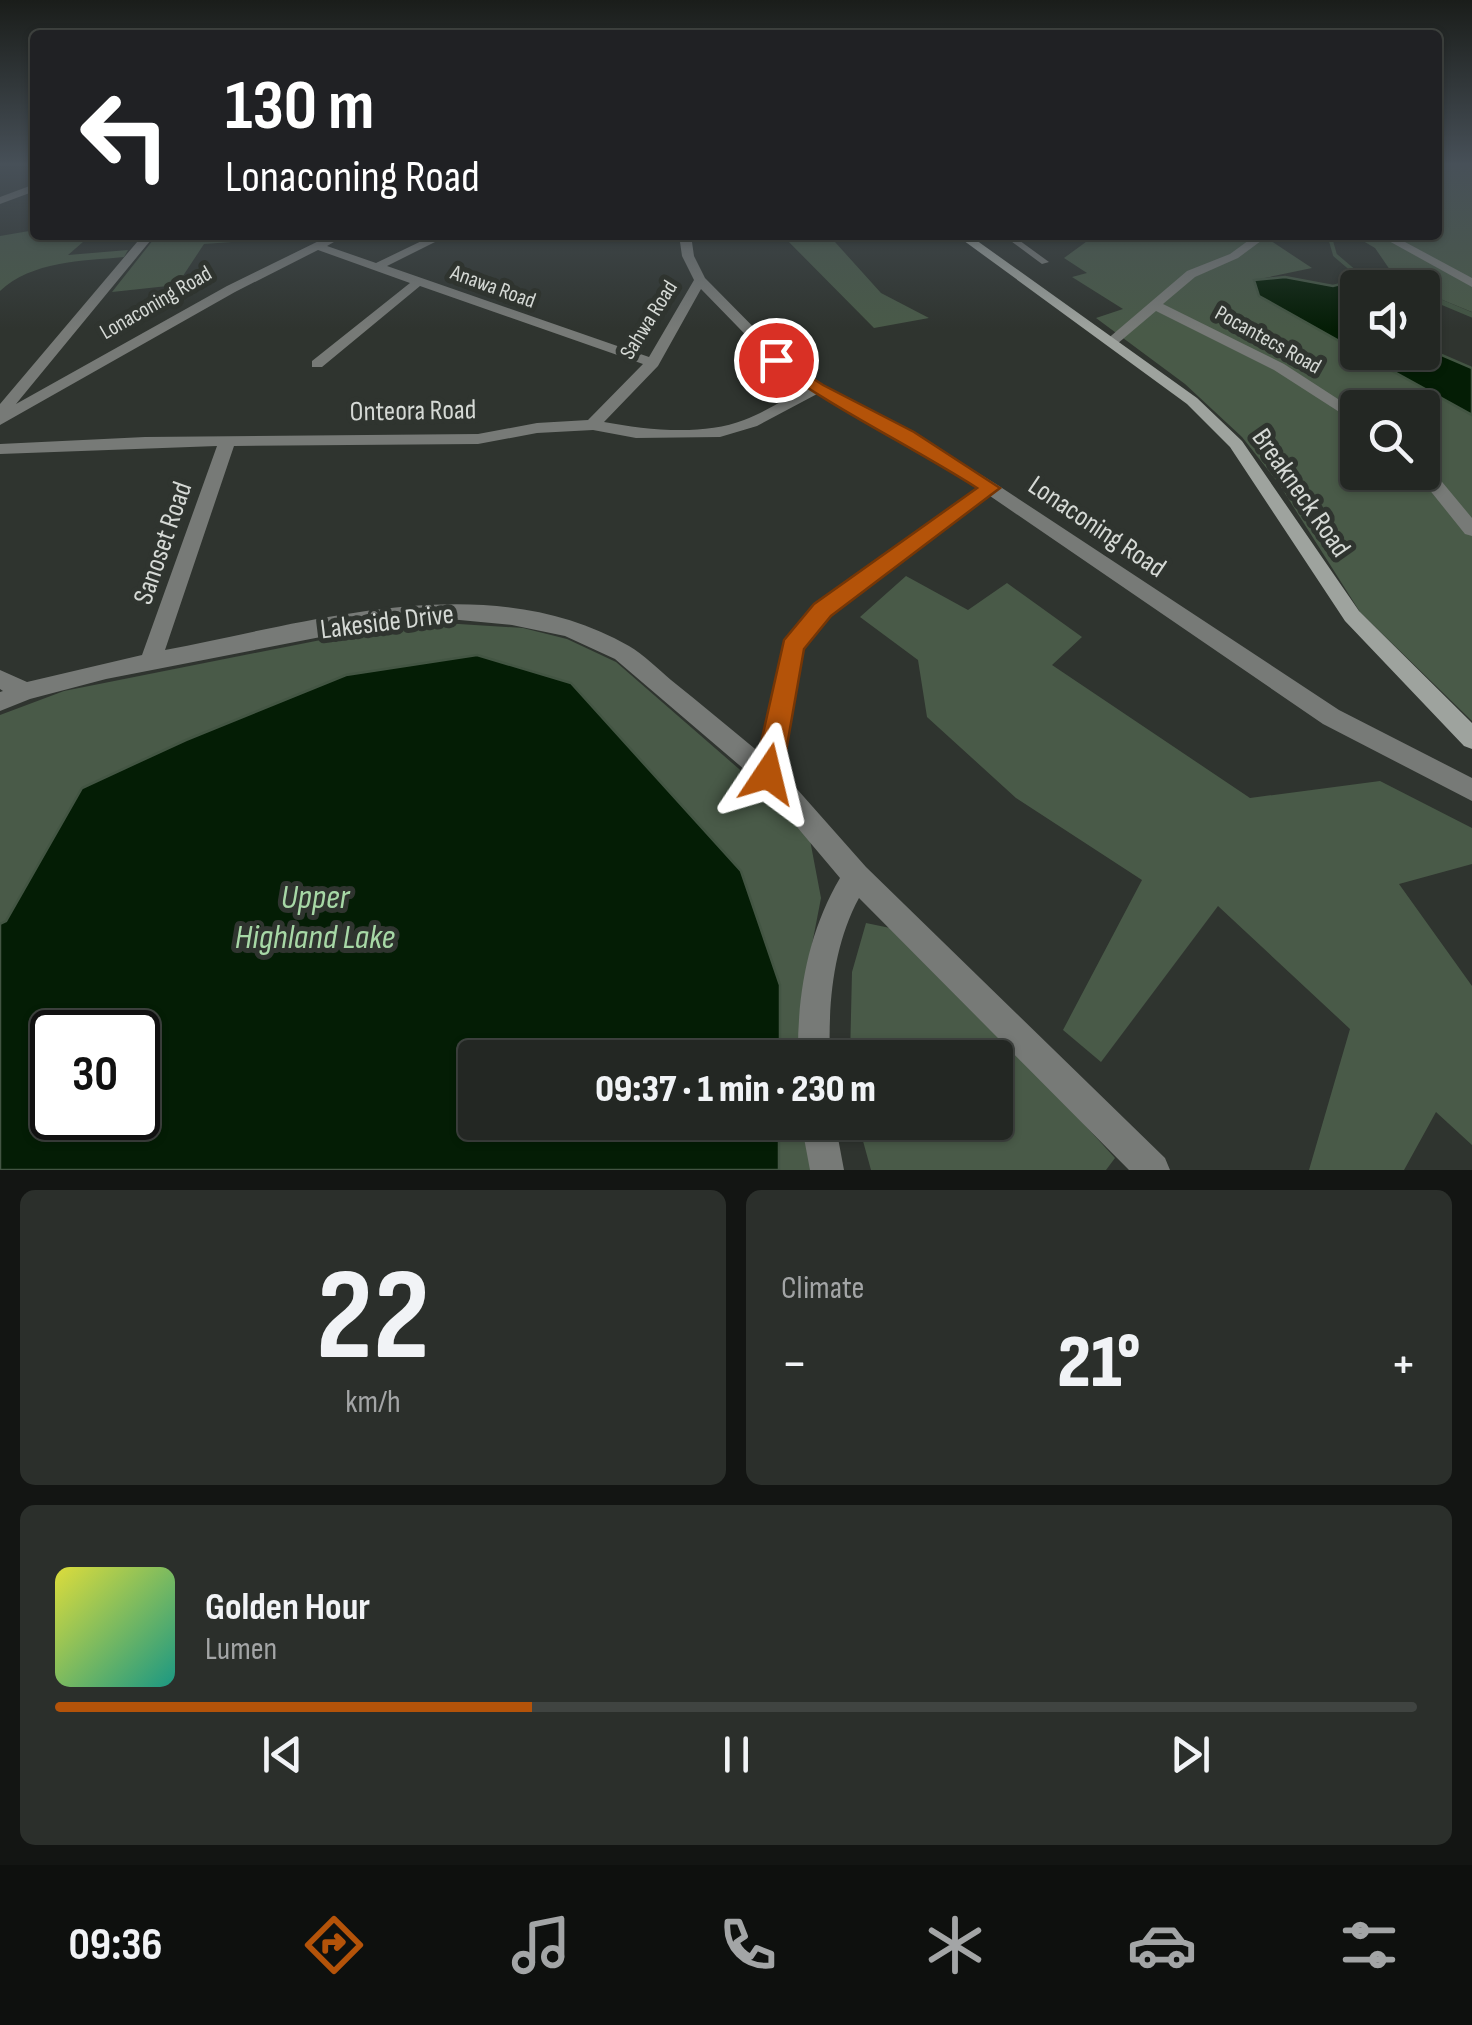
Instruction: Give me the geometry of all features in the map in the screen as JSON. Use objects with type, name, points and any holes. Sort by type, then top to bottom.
[{"type":"street","points":[[0,418],[144,240]]},
{"type":"street","name":"Lonaconing Road","points":[[0,418],[231,289],[332,240]]},
{"type":"street","points":[[374,268],[433,240]]},
{"type":"street","name":"Lonaconing Road","points":[[686,240],[688,256],[700,280],[776,360],[990,488],[1332,717],[1472,790]]},
{"type":"street","name":"Breakneck Road","points":[[970,240],[1192,401],[1236,444],[1352,616],[1472,739]]},
{"type":"street","points":[[1112,341],[1191,274],[1234,256],[1256,240]]},
{"type":"street","points":[[1393,240],[1472,283]]},
{"type":"street","name":"Anawa Road","points":[[319,248],[653,363]]},
{"type":"street","name":"Sahwa Road","points":[[593,425],[653,363],[700,280]]},
{"type":"street","points":[[316,364],[418,282]]},
{"type":"street","name":"Pocantecs Road","points":[[1156,305],[1279,368],[1340,407]]},
{"type":"street","name":"Onteora Road","points":[[0,449],[478,439],[537,428],[593,425],[636,433],[720,432],[751,422],[817,388]]},
{"type":"street","name":"Sanoset Road","points":[[150,663],[228,442]]},
{"type":"street","points":[[768,774],[792,647],[822,610],[990,488]]},
{"type":"street","points":[[1439,490],[1472,530]]},
{"type":"street","name":"Lakeside Drive","points":[[0,702],[26,691],[150,663],[372,619],[448,611],[512,617],[570,629],[623,653],[768,774],[856,876],[1153,1170]]},
{"type":"street","points":[[0,678],[26,691]]},
{"type":"street","points":[[815,1040],[821,970],[838,904],[856,876]]},
{"type":"street","points":[[821,1140],[827,1170]]},
{"type":"lane","points":[[1011,240],[1044,262]]},
{"type":"shaded area","points":[[1442,220],[1472,220],[1472,312],[1440,299],[1440,270],[1390,270],[1375,248],[1361,240],[1442,240]]},
{"type":"shaded area","points":[[30,231],[30,240],[85,240],[68,255],[128,250],[124,257],[42,268],[0,291],[0,236]]},
{"type":"shaded area","points":[[153,240],[260,240],[204,244],[177,285],[112,292]]},
{"type":"shaded area","points":[[787,240],[847,240],[835,242],[881,293],[929,318],[874,328]]},
{"type":"shaded area","points":[[1089,240],[1270,240],[1312,268],[1255,280],[1259,296],[1340,341],[1340,370],[1391,370],[1427,390],[1340,390],[1340,490],[1440,490],[1440,397],[1472,415],[1472,721],[1360,612],[1279,484],[1242,437],[1185,384],[1096,318],[1123,309],[1072,277],[1087,273],[1064,258]]},
{"type":"shaded area","points":[[906,576],[968,610],[1007,583],[1082,637],[1052,665],[1250,798],[1380,781],[1472,828],[1472,864],[1399,884],[1472,986],[1472,1145],[1436,1112],[1404,1170],[1309,1170],[1350,1029],[1218,906],[1101,1062],[1063,1030],[1142,880],[1016,798],[927,717],[918,660],[860,617]]},
{"type":"shaded area","points":[[443,623],[523,628],[567,639],[616,662],[754,782],[810,840],[821,898],[804,986],[806,1040],[780,1040],[780,985],[6,921],[0,924],[0,715],[64,691],[351,634]]},
{"type":"shaded area","points":[[866,923],[895,929],[1007,1040],[850,1040],[852,972]]},
{"type":"shaded area","points":[[1013,1047],[1115,1158],[1106,1170],[871,1170],[863,1140],[1013,1140]]},
{"type":"shaded area","points":[[779,1140],[810,1140],[816,1170],[779,1170]]},
{"type":"water","points":[[1285,277],[1340,284],[1340,341],[1259,296],[1254,280]]},
{"type":"water","points":[[1440,354],[1472,368],[1472,415],[1440,397],[1440,390],[1427,390],[1391,370],[1440,370]]},
{"type":"water","name":"Upper Highland Lake","points":[[477,655],[571,683],[741,871],[780,985],[780,1040],[458,1040],[458,1140],[779,1140],[779,1170],[0,1170],[0,924],[6,921],[82,788],[186,740],[346,675]]},
{"type":"waterway","points":[[1329,240],[1335,255],[1353,270]]},
{"type":"waterway","points":[[1440,302],[1472,315]]},
{"type":"route","points":[[768,774],[792,647],[822,610],[990,488],[776,360]]}]
